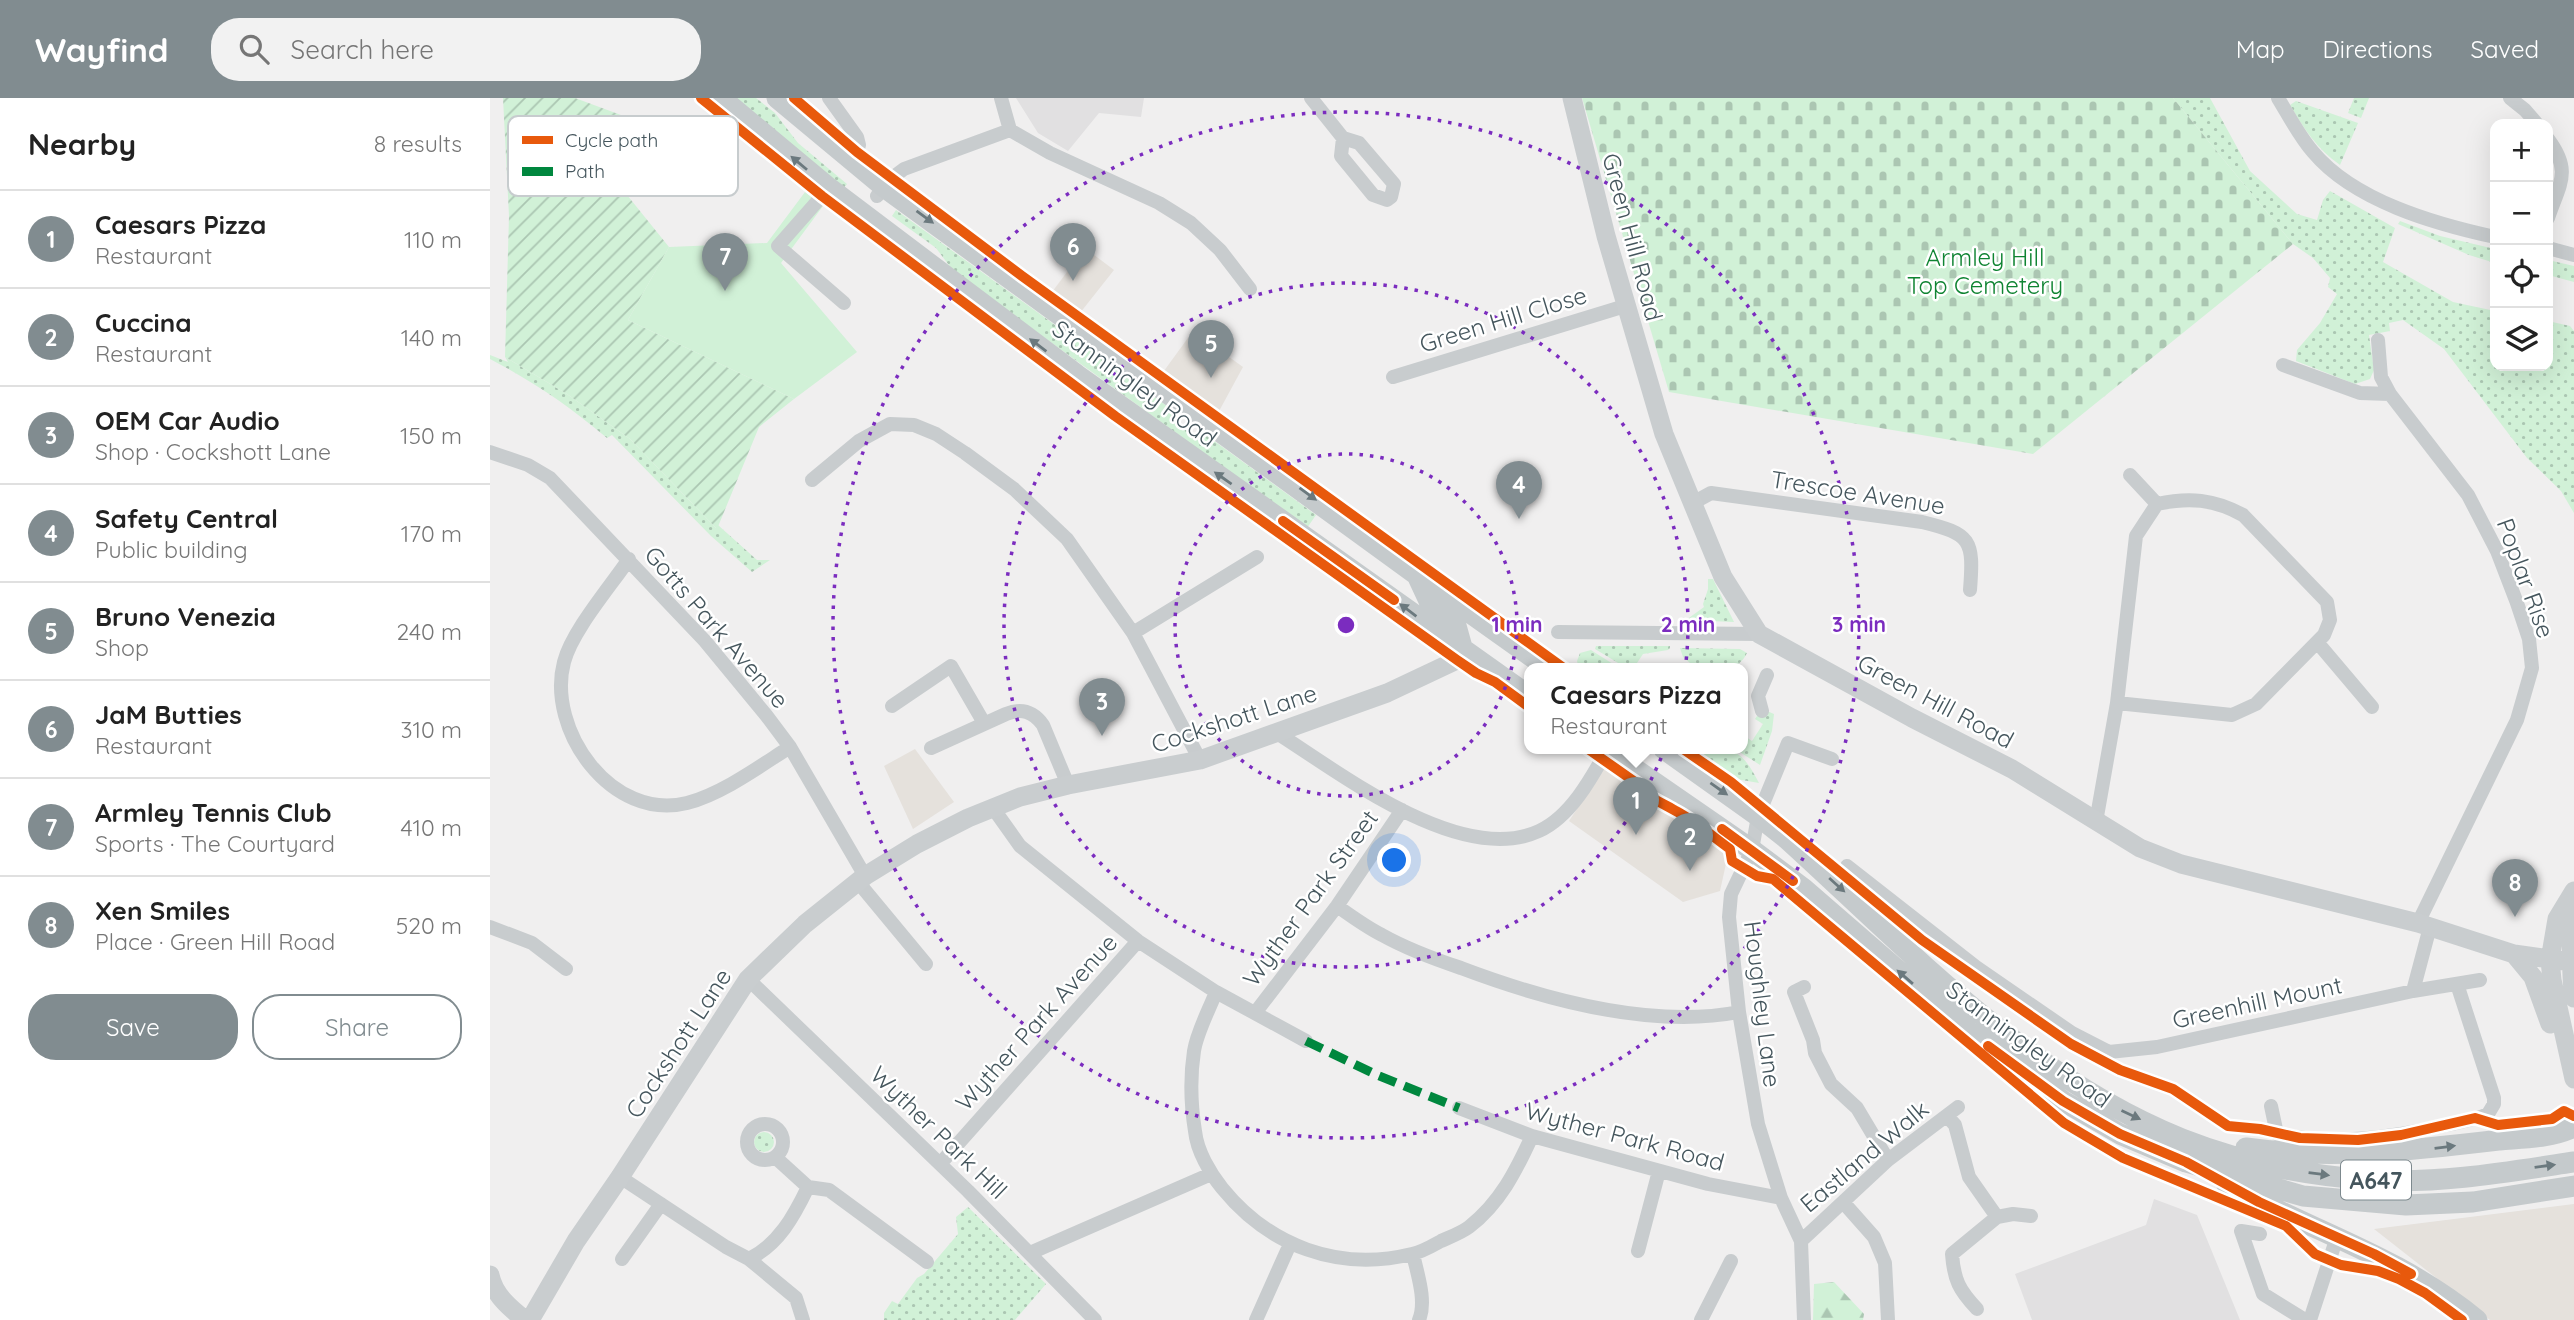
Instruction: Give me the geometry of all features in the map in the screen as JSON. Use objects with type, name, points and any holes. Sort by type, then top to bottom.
[{"type":"main road","name":"Stanningley Road","points":[[720,98],[829,188],[870,191],[1351,525],[1541,663]]},
{"type":"main road","name":"Stanningley Road","points":[[777,98],[808,125],[942,272],[1077,375],[1524,693]]},
{"type":"main road","points":[[1351,525],[1342,543],[1351,568]]},
{"type":"main road","points":[[1417,575],[1430,603],[1455,622],[1463,651],[1507,639]]},
{"type":"main road","name":"Stanningley Road","points":[[1612,754],[1804,889],[1969,1032],[2063,1101],[2120,1133],[2186,1162]]},
{"type":"main road","name":"Stanningley Road","points":[[1671,754],[1758,816],[1976,1010],[2021,1046],[2119,1109],[2182,1139]]},
{"type":"main road","name":"A647","points":[[2182,1139],[2264,1151],[2345,1155],[2429,1149],[2550,1135],[2574,1127]]},
{"type":"main road","name":"A647","points":[[2182,1139],[2266,1165],[2313,1174],[2375,1180],[2448,1179],[2574,1162]]},
{"type":"main road","name":"A647","points":[[2186,1162],[2303,1196],[2363,1203],[2406,1205],[2473,1202],[2574,1186]]},
{"type":"main road","name":"A647","points":[[2186,1162],[2259,1202],[2423,1280],[2477,1320]]},
{"type":"street","points":[[829,98],[857,137],[870,191],[904,169],[1010,130]]},
{"type":"street","points":[[1001,98],[1010,130],[1050,153],[1159,203],[1191,223],[1220,250],[1250,289]]},
{"type":"street","points":[[1311,98],[1343,138]]},
{"type":"street","name":"Green Hill Road","points":[[1572,98],[1625,306],[1664,434],[1723,577],[1759,634],[2012,769],[2140,848],[2181,864],[2424,925],[2514,954],[2573,962]]},
{"type":"street","points":[[2278,98],[2314,153],[2351,186],[2454,228],[2490,236]]},
{"type":"street","points":[[2510,98],[2533,119]]},
{"type":"street","points":[[2553,146],[2559,154],[2563,173],[2553,203]]},
{"type":"street","points":[[829,188],[778,246],[844,303]]},
{"type":"street","points":[[2553,249],[2574,255]]},
{"type":"street","name":"Green Hill Close","points":[[1393,377],[1625,306]]},
{"type":"street","name":"Poplar Rise","points":[[2378,340],[2381,377],[2390,394],[2469,495],[2497,551],[2529,639],[2532,668],[2517,720],[2424,925]]},
{"type":"street","points":[[2283,365],[2360,393],[2390,394]]},
{"type":"street","points":[[812,480],[859,440],[890,424],[914,425],[936,434],[1014,489],[1067,539],[1133,633],[1199,760]]},
{"type":"street","name":"Gotts Park Avenue","points":[[490,452],[528,466],[550,478],[705,641],[790,747],[861,879],[926,964]]},
{"type":"street","points":[[2130,475],[2157,504]]},
{"type":"street","name":"Trescoe Avenue","points":[[1692,503],[1711,494],[1922,522],[1952,530],[1965,538],[1973,557],[1970,590]]},
{"type":"street","points":[[2096,822],[2117,703],[2136,537],[2157,504],[2179,499],[2199,499],[2225,505],[2243,515],[2327,603],[2330,620],[2324,635],[2256,704],[2232,715],[2117,703]]},
{"type":"street","points":[[1133,633],[1257,557]]},
{"type":"street","points":[[629,559],[576,637],[564,660],[560,681],[564,711],[583,756],[605,780],[629,796],[658,804],[686,803],[747,774],[790,747]]},
{"type":"street","points":[[1558,632],[1759,634]]},
{"type":"street","points":[[2317,642],[2372,707]]},
{"type":"street","name":"Cockshott Lane","points":[[527,1320],[748,979],[805,924],[861,879],[917,844],[1020,797],[1199,760],[1387,693],[1457,660],[1463,651]]},
{"type":"street","points":[[892,706],[951,666],[984,723]]},
{"type":"street","points":[[1762,711],[1758,696],[1767,675]]},
{"type":"street","points":[[931,748],[1016,710],[1024,711],[1037,717],[1048,733],[1068,785]]},
{"type":"street","points":[[1277,733],[1322,765],[1402,810],[1464,835],[1493,840],[1522,837],[1541,830],[1565,813],[1603,754]]},
{"type":"street","name":"Houghley Lane","points":[[1804,1320],[1801,1241],[1781,1198],[1758,1124],[1739,1012],[1729,917],[1731,894],[1752,850],[1758,816],[1788,743],[1832,759]]},
{"type":"street","points":[[993,808],[1020,846],[1138,941],[1216,992],[1306,1041]]},
{"type":"street","name":"Wyther Park Street","points":[[1255,1013],[1336,906],[1402,810]]},
{"type":"street","name":"Stanningley Road","points":[[1847,866],[1976,967],[2072,1033],[2109,1052]]},
{"type":"street","points":[[2572,896],[2557,919],[2550,960],[2552,981],[2573,1076]]},
{"type":"street","points":[[2572,896],[2574,998]]},
{"type":"street","points":[[1336,906],[1381,935],[1424,955],[1552,998],[1608,1010],[1658,1015],[1710,1018],[1739,1012]]},
{"type":"street","points":[[2413,991],[2424,925]]},
{"type":"street","points":[[490,927],[532,943],[566,969]]},
{"type":"street","name":"Wyther Park Avenue","points":[[940,1164],[1138,941]]},
{"type":"street","points":[[2514,954],[2533,977],[2559,1050],[2573,1076]]},
{"type":"street","name":"Wyther Park Hill","points":[[748,979],[940,1164],[1095,1320]]},
{"type":"street","name":"Greenhill Mount","points":[[2109,1052],[2157,1047],[2413,991],[2480,980]]},
{"type":"street","points":[[2272,1106],[2277,1134],[2317,1140],[2401,1135],[2488,1114],[2494,1098],[2457,984]]},
{"type":"street","points":[[1804,987],[1794,992],[1813,1040],[1815,1053],[1831,1084],[1857,1108],[1888,1160]]},
{"type":"street","points":[[1216,992],[1194,1049],[1192,1093],[1195,1134],[1211,1174],[1236,1205],[1260,1225],[1290,1244],[1333,1257],[1376,1259],[1413,1254],[1468,1228],[1491,1207],[1512,1180],[1532,1136]]},
{"type":"street","name":"Wyther Park Road","points":[[1459,1108],[1532,1136],[1659,1171],[1781,1198]]},
{"type":"street","name":"Eastland Walk","points":[[1801,1241],[1888,1160],[1952,1112],[1969,1177],[1997,1217]]},
{"type":"street","points":[[775,1157],[808,1187],[829,1190],[928,1262]]},
{"type":"street","points":[[1638,1251],[1659,1171]]},
{"type":"street","points":[[1030,1253],[1211,1174]]},
{"type":"street","points":[[620,1177],[748,1259],[796,1298],[803,1320]]},
{"type":"street","points":[[748,1259],[762,1252],[791,1222],[808,1187]]},
{"type":"street","points":[[1843,1202],[1874,1237],[1885,1263],[1888,1320]]},
{"type":"street","points":[[622,1259],[661,1204]]},
{"type":"street","points":[[1977,1309],[1963,1294],[1953,1274],[1952,1254],[1997,1217],[2013,1214],[2031,1216]]},
{"type":"street","points":[[2260,1234],[2235,1231],[2263,1294],[2307,1320],[2337,1237]]},
{"type":"street","points":[[1256,1320],[1290,1244]]},
{"type":"street","points":[[1413,1254],[1420,1287],[1419,1320]]},
{"type":"street","points":[[1701,1320],[1731,1261]]},
{"type":"street","points":[[490,1275],[492,1286],[509,1306],[527,1320]]},
{"type":"shaded area","points":[[1016,98],[1144,98],[1141,117],[1099,113],[1068,151],[1038,133]]},
{"type":"shaded area","points":[[1085,248],[1114,270],[1080,313],[1052,292]]},
{"type":"shaded area","points":[[1193,331],[1243,367],[1218,413],[1161,375]]},
{"type":"shaded area","points":[[915,749],[954,802],[913,829],[884,766]]},
{"type":"shaded area","points":[[1606,765],[1729,850],[1720,891],[1683,902],[1569,821]]},
{"type":"shaded area","points":[[2154,1199],[2197,1215],[2240,1320],[2032,1320],[2015,1274],[2146,1225]]},
{"type":"shaded area","points":[[2574,1204],[2574,1320],[2490,1320],[2374,1229]]},
{"type":"green space","points":[[503,98],[575,98],[624,116],[508,116],[508,196],[628,196],[669,247],[628,320],[794,399],[759,427],[717,529],[630,439],[567,394],[505,357],[509,216]]},
{"type":"green space","points":[[733,98],[756,98],[775,113],[798,143],[847,184],[843,189]]},
{"type":"green space","name":"Armley Hill Top Cemetery","points":[[1582,98],[2173,98],[2293,244],[2033,454],[1669,392]]},
{"type":"green space","points":[[2173,98],[2210,98],[2250,171],[2297,214],[2317,220],[2323,200],[2330,191],[2395,228],[2383,262],[2453,302],[2490,310],[2490,371],[2553,371],[2553,322],[2570,326],[2574,331],[2574,513],[2561,491],[2527,458],[2444,349],[2403,320],[2389,323],[2390,331],[2369,335],[2374,370],[2370,379],[2355,384],[2296,361],[2297,350],[2320,323],[2337,294],[2328,287],[2330,278],[2313,258],[2293,244]]},
{"type":"green space","points":[[2354,98],[2369,98],[2361,118],[2348,113]]},
{"type":"green space","points":[[2296,101],[2358,123],[2340,165],[2324,152],[2306,130],[2290,105]]},
{"type":"green space","points":[[805,192],[823,206],[781,263],[857,352],[794,399],[628,320],[669,247],[767,243]]},
{"type":"green space","points":[[896,210],[1178,414],[1174,421],[1201,441],[1206,435],[1316,515],[1307,528],[954,272],[936,248],[892,216]]},
{"type":"green space","points":[[2400,221],[2440,236],[2490,248],[2490,261],[2469,255],[2398,224]]},
{"type":"green space","points":[[2553,261],[2574,266],[2574,282],[2553,276]]},
{"type":"green space","points":[[490,355],[508,362],[505,357],[567,394],[630,439],[716,528],[718,525],[757,560],[770,560],[752,572],[711,536],[612,435],[607,438],[551,395],[490,359]]},
{"type":"green space","points":[[1708,579],[1713,579],[1734,622],[1686,620],[1704,607]]},
{"type":"green space","points":[[1596,646],[1670,646],[1668,650],[1643,654],[1637,663],[1618,663],[1595,649]]},
{"type":"green space","points":[[1680,648],[1740,649],[1747,653],[1739,663],[1690,663],[1683,657]]},
{"type":"green space","points":[[1591,650],[1612,663],[1578,663],[1580,653]]},
{"type":"green space","points":[[1767,711],[1774,714],[1772,731],[1760,765],[1743,754],[1748,754],[1748,738],[1752,741],[1763,724],[1755,719],[1759,713]]},
{"type":"green space","points":[[1702,754],[1738,754],[1747,763],[1759,783],[1736,779]]},
{"type":"green space","points":[[764,1132],[771,1135],[774,1142],[771,1149],[764,1152],[757,1149],[754,1142],[757,1135]]},
{"type":"green space","points":[[968,1207],[1046,1284],[1015,1320],[884,1320],[884,1313],[892,1301],[898,1304],[917,1278],[924,1274],[958,1234],[956,1217]]},
{"type":"green space","points":[[1834,1282],[1864,1314],[1863,1320],[1813,1320],[1814,1284]]},
{"type":"marked path","points":[[1306,1041],[1377,1075],[1459,1108]]},
{"type":"cycle path","points":[[701,98],[723,116]]},
{"type":"cycle path","points":[[794,98],[857,152],[1022,276],[1557,663]]},
{"type":"cycle path","points":[[738,128],[822,196],[1115,416],[1457,660],[1495,682],[1524,703]]},
{"type":"cycle path","points":[[1283,521],[1394,600]]},
{"type":"cycle path","points":[[1595,754],[1638,784],[1650,796],[1689,818],[1730,849],[1732,861],[1757,876],[1773,879],[2064,1123],[2123,1158],[2286,1226],[2315,1254],[2341,1265],[2378,1271],[2399,1279],[2425,1293],[2462,1320]]},
{"type":"cycle path","points":[[1690,754],[1731,782],[1922,940],[2071,1044],[2120,1070],[2173,1089],[2228,1126],[2260,1129],[2300,1138],[2358,1140],[2401,1135],[2475,1118],[2498,1125],[2552,1119],[2564,1111],[2574,1116]]},
{"type":"cycle path","points":[[1722,829],[1793,881]]},
{"type":"cycle path","points":[[1988,1046],[2063,1101],[2120,1134],[2186,1162],[2259,1202],[2374,1254],[2411,1274]]},
{"type":"place","name":"JaM Butties","points":[[1073,281]]},
{"type":"place","name":"Armley Tennis Club","points":[[725,291]]},
{"type":"place","name":"Bruno Venezia","points":[[1211,378]]},
{"type":"place","name":"Safety Central","points":[[1519,519]]},
{"type":"place","name":"OEM Car Audio","points":[[1102,736]]},
{"type":"place","name":"Caesars Pizza","points":[[1636,835]]},
{"type":"place","name":"Cuccina","points":[[1690,871]]},
{"type":"place","name":"Xen Smiles","points":[[2515,917]]}]
